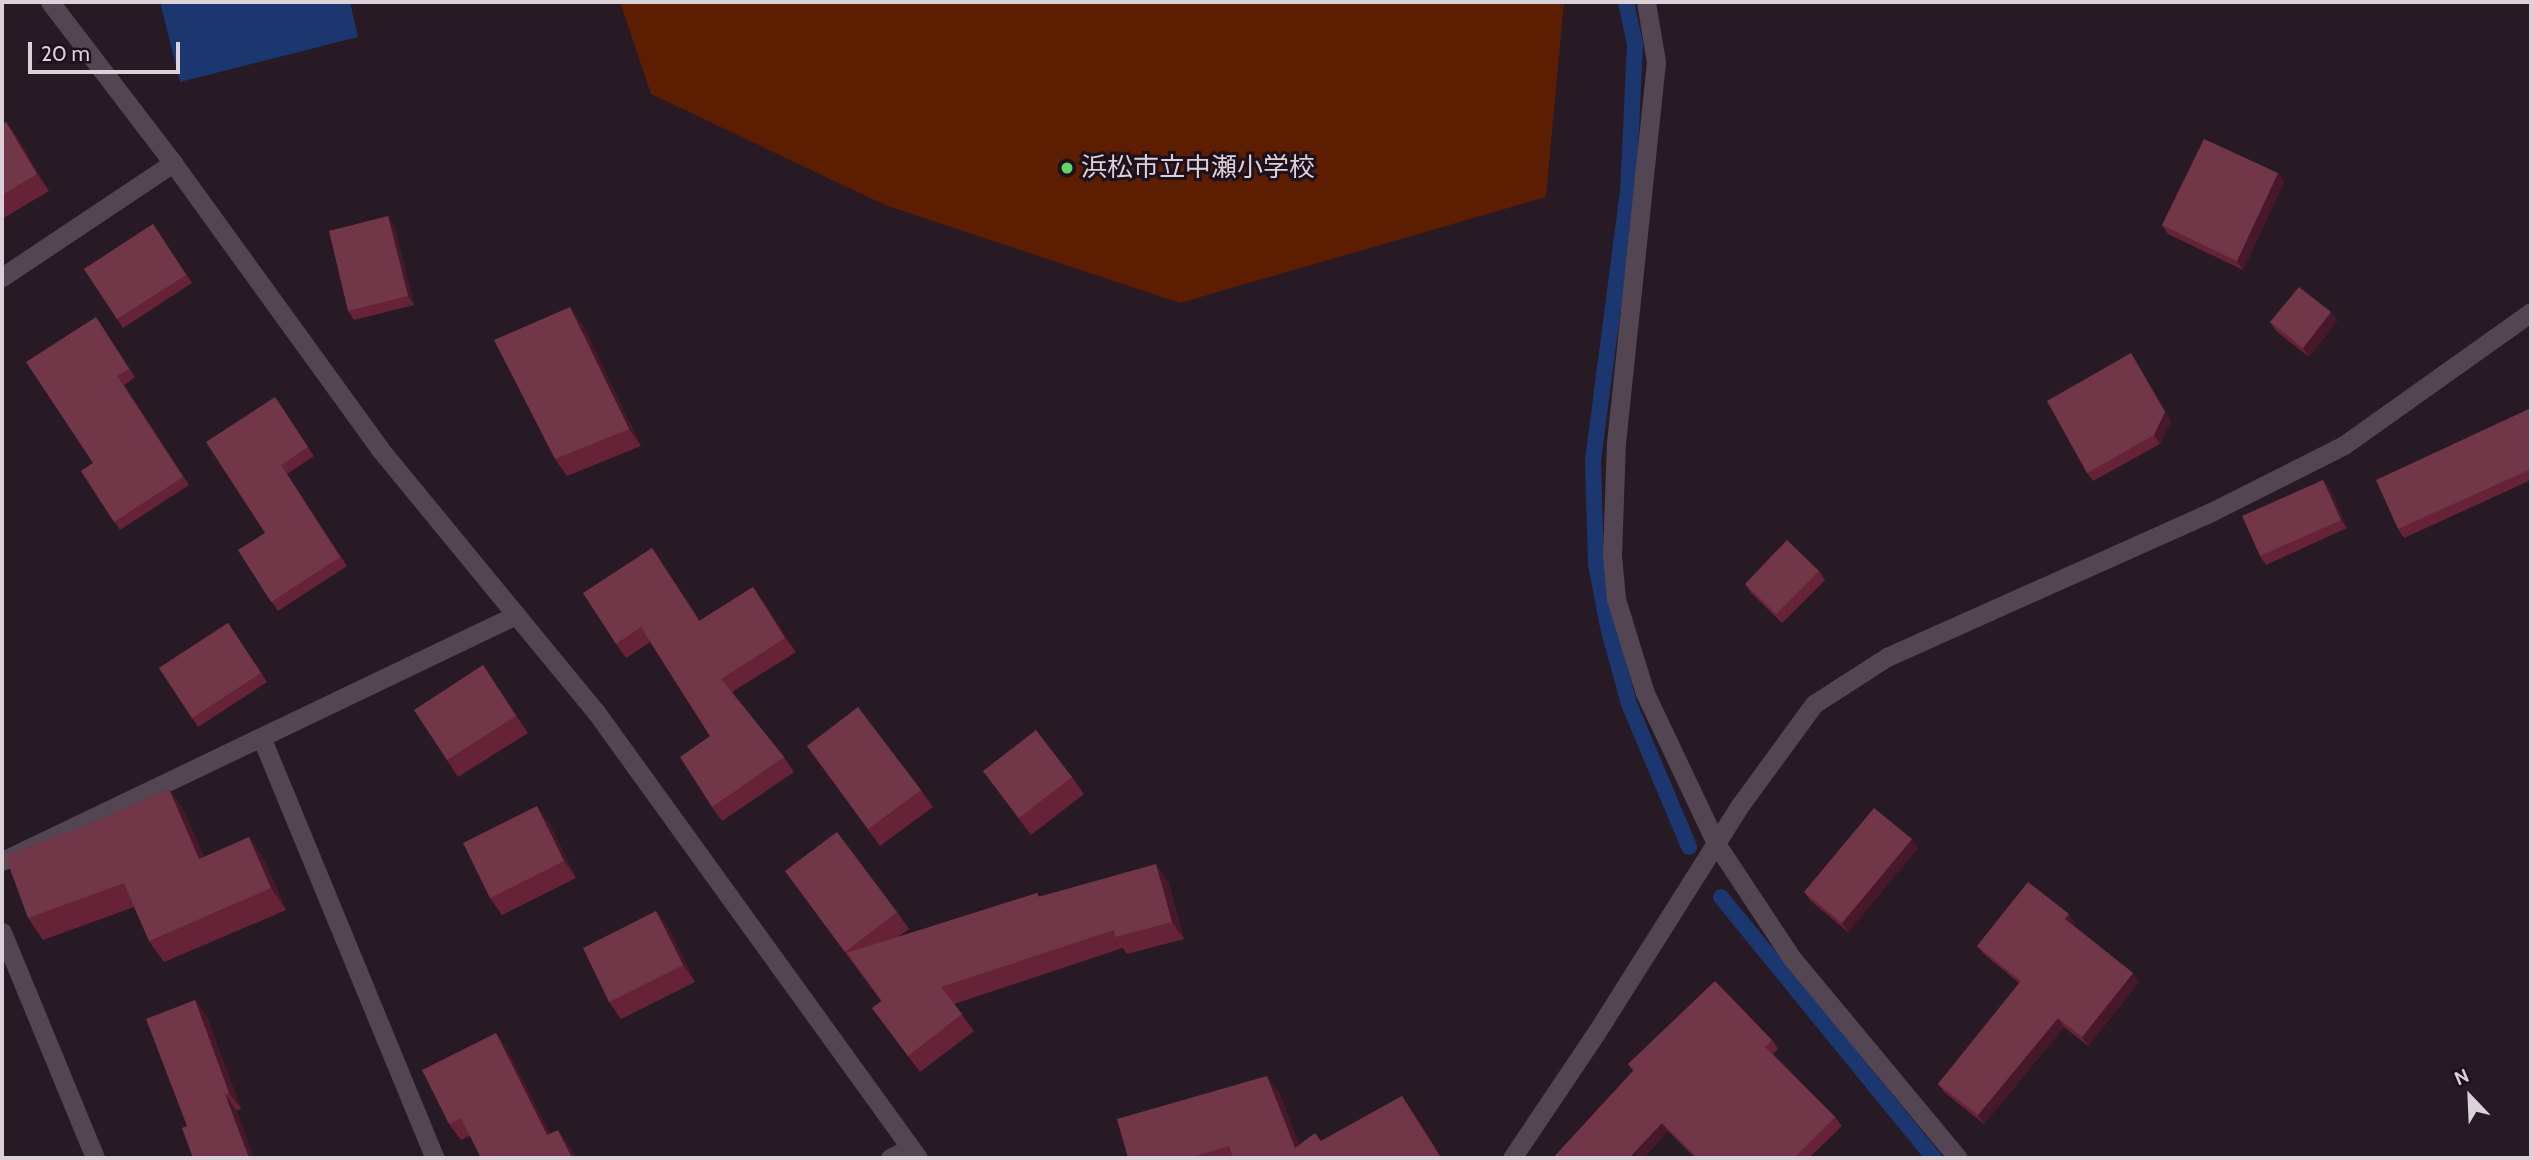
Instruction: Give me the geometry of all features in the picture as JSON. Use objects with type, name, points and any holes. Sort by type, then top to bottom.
[{"type":"street","points":[[50,2],[173,163],[379,448],[596,712],[914,1153],[890,1158]]},
{"type":"street","points":[[1646,2],[1656,62],[1616,441],[1612,555],[1616,599],[1645,693],[1717,845],[1791,957],[1958,1158]]},
{"type":"street","points":[[2,276],[173,163]]},
{"type":"street","points":[[1512,1158],[1717,845],[1741,804],[1814,704],[1887,657],[2211,512],[2344,445],[2531,312]]},
{"type":"street","points":[[2,860],[207,760],[262,739],[516,615]]},
{"type":"street","points":[[262,739],[435,1158]]},
{"type":"street","points":[[2,932],[94,1158]]},
{"type":"shaded area","points":[[620,2],[1564,2],[1546,197],[1180,303],[885,205],[651,94]]},
{"type":"water","points":[[160,2],[350,2],[358,37],[180,82]]},
{"type":"building","points":[[6,122],[37,174],[2,195],[2,125]]},
{"type":"building","points":[[2204,139],[2278,173],[2237,261],[2162,225]]},
{"type":"building","points":[[388,216],[408,296],[348,311],[329,231]]},
{"type":"building","points":[[153,224],[186,275],[117,319],[84,269]]},
{"type":"building","points":[[2299,287],[2331,312],[2303,348],[2270,322]]},
{"type":"building","points":[[570,307],[629,429],[555,459],[494,340]]},
{"type":"building","points":[[96,317],[129,369],[117,376],[183,477],[114,522],[81,471],[93,463],[26,362]]},
{"type":"building","points":[[2131,353],[2165,412],[2154,435],[2087,473],[2047,401]]},
{"type":"building","points":[[275,397],[308,447],[281,465],[340,557],[271,602],[238,550],[265,533],[206,442]]},
{"type":"building","points":[[2531,408],[2531,469],[2398,529],[2376,480]]},
{"type":"building","points":[[2323,480],[2341,520],[2260,556],[2242,516]]},
{"type":"building","points":[[1787,540],[1819,571],[1776,614],[1745,584]]},
{"type":"building","points":[[652,548],[699,621],[753,587],[785,638],[721,679],[784,757],[712,807],[680,757],[710,736],[641,627],[616,644],[583,593]]},
{"type":"building","points":[[228,623],[261,673],[192,718],[159,668]]},
{"type":"building","points":[[483,665],[516,716],[447,760],[414,710]]},
{"type":"building","points":[[858,707],[921,790],[868,829],[807,746]]},
{"type":"building","points":[[1036,730],[1072,777],[1019,818],[983,771]]},
{"type":"building","points":[[169,789],[199,859],[249,837],[271,888],[149,941],[124,883],[28,918],[5,855],[86,826]]},
{"type":"building","points":[[537,806],[564,861],[490,898],[463,843]]},
{"type":"building","points":[[1874,808],[1912,839],[1842,923],[1804,892]]},
{"type":"building","points":[[837,832],[897,912],[845,952],[785,871]]},
{"type":"building","points":[[1156,864],[1172,922],[1115,937],[1114,930],[941,987],[962,1014],[908,1056],[872,1008],[882,1001],[847,953],[1037,893],[1038,897]]},
{"type":"building","points":[[2028,882],[2069,914],[2065,919],[2133,973],[2082,1037],[2058,1018],[1978,1115],[1938,1084],[2021,981],[1977,946]]},
{"type":"building","points":[[656,911],[683,965],[609,1002],[583,948]]},
{"type":"building","points":[[1715,981],[1772,1040],[1765,1047],[1835,1117],[1794,1158],[1698,1158],[1662,1123],[1629,1158],[1553,1158],[1634,1070],[1628,1064]]},
{"type":"building","points":[[195,1000],[249,1158],[193,1158],[182,1128],[187,1126],[146,1019]]},
{"type":"building","points":[[496,1033],[547,1135],[558,1130],[572,1158],[481,1158],[461,1118],[449,1124],[422,1070]]},
{"type":"building","points":[[1267,1076],[1295,1148],[1315,1133],[1321,1141],[1402,1096],[1441,1158],[1233,1158],[1229,1146],[1189,1158],[1128,1158],[1117,1119]]},
{"type":"waterway","points":[[1626,2],[1635,44],[1628,191],[1593,461],[1596,564],[1608,627],[1629,704],[1689,847]]},
{"type":"waterway","points":[[1721,897],[1934,1158]]},
{"type":"place","name":"浜松市立中瀬小学校","points":[[1067,168]]}]
